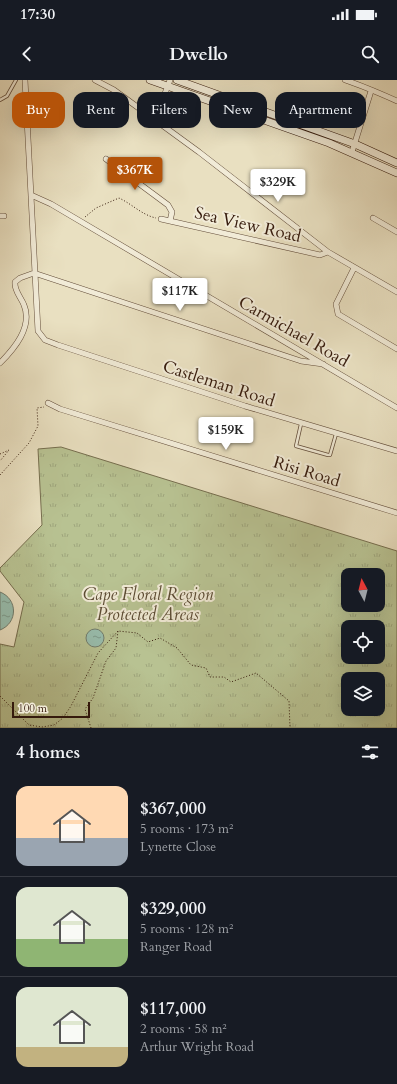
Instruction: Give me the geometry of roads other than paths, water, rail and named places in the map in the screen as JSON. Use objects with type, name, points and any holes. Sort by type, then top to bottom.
[{"type":"main road","points":[[150,80],[169,83],[352,152],[397,173]]},
{"type":"main road","points":[[177,80],[355,144],[397,163]]},
{"type":"street","points":[[25,80],[34,273]]},
{"type":"street","points":[[94,80],[114,90],[137,107]]},
{"type":"street","points":[[344,80],[366,87],[371,91],[397,100]]},
{"type":"street","points":[[352,152],[371,91]]},
{"type":"street","points":[[165,128],[328,252],[397,292]]},
{"type":"street","points":[[106,159],[168,205],[172,212],[170,221]]},
{"type":"street","name":"Carmichael Road","points":[[31,195],[51,204],[397,408]]},
{"type":"street","points":[[373,218],[397,232]]},
{"type":"street","name":"Sea View Road","points":[[161,219],[320,255],[328,252]]},
{"type":"street","points":[[354,268],[336,304],[338,314],[397,349]]},
{"type":"street","points":[[0,363],[15,348],[25,326],[26,311],[16,289],[16,282],[20,278],[34,273],[301,361],[324,364]]},
{"type":"street","name":"Castleman Road","points":[[34,273],[38,331],[45,340],[301,424],[397,451]]},
{"type":"street","name":"Risi Road","points":[[50,405],[397,513]]},
{"type":"lane","points":[[0,100],[7,96],[16,80]]},
{"type":"lane","points":[[301,424],[296,446],[330,455],[336,434]]},
{"type":"water","points":[[0,592],[6,595],[10,600],[14,611],[10,622],[6,627],[0,630]]},
{"type":"water","points":[[91,629],[99,629],[104,634],[102,645],[99,647],[91,647],[86,642],[86,634]]},
{"type":"park label","name":"Cape Floral Region Protected Areas","points":[[148,604]]}]
